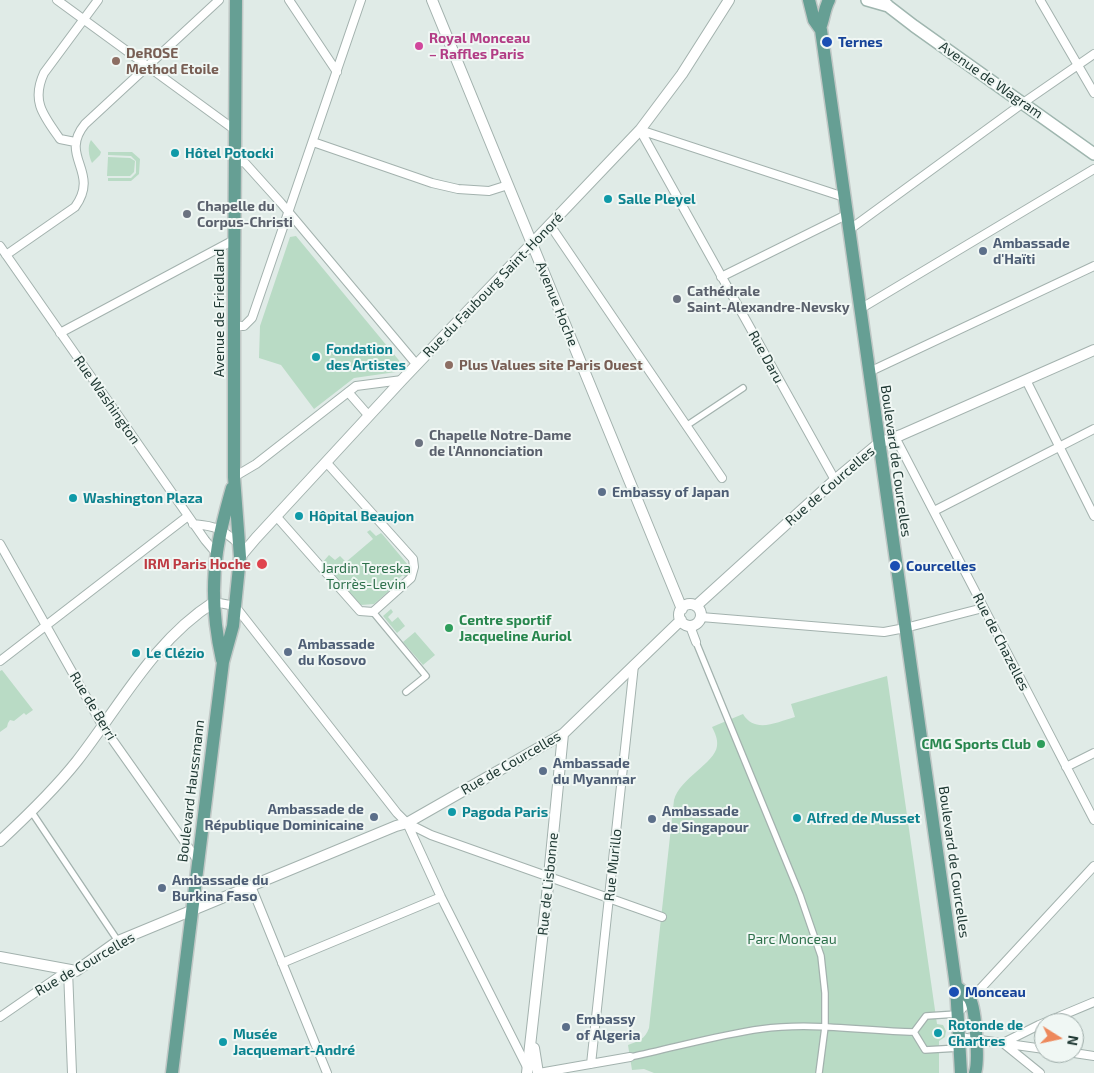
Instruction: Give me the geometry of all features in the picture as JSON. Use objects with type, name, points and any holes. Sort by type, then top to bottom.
[{"type":"main road","name":"Avenue de Friedland","points":[[236,0],[234,477],[240,551]]},
{"type":"main road","name":"Boulevard de Courcelles","points":[[808,0],[814,20],[820,28],[849,230],[956,986],[961,1072]]},
{"type":"main road","name":"Boulevard de Courcelles","points":[[820,28],[829,0]]},
{"type":"main road","name":"Avenue de Wagram","points":[[867,0],[885,3],[1094,154]]},
{"type":"main road","name":"Avenue de Friedland","points":[[221,530],[234,477]]},
{"type":"main road","name":"Boulevard Haussmann","points":[[221,530],[216,553],[214,602],[215,624],[223,662]]},
{"type":"main road","name":"Boulevard Haussmann","points":[[172,1073],[223,662],[232,630],[240,551]]},
{"type":"main road","points":[[956,986],[970,1000],[977,1039],[977,1066],[975,1073]]},
{"type":"street","points":[[57,0],[235,130]]},
{"type":"street","points":[[75,142],[60,139],[42,114],[38,98],[38,85],[44,73],[98,0]]},
{"type":"street","points":[[6,255],[75,207],[82,196],[85,184],[83,173],[76,157],[75,142],[78,132],[84,124],[220,0]]},
{"type":"street","points":[[289,0],[337,72]]},
{"type":"street","points":[[234,326],[244,326],[252,318],[361,0]]},
{"type":"street","name":"Avenue Hoche","points":[[432,0],[682,609]]},
{"type":"street","name":"Rue du Faubourg Saint-Honoré","points":[[240,551],[276,516],[416,365],[640,130],[682,74],[729,0]]},
{"type":"street","points":[[1040,0],[1094,93]]},
{"type":"street","points":[[849,230],[1023,103],[1094,54]]},
{"type":"street","points":[[640,130],[844,197]]},
{"type":"street","name":"Rue Daru","points":[[640,130],[835,480]]},
{"type":"street","points":[[313,142],[432,183],[458,190],[489,191],[508,185]]},
{"type":"street","points":[[235,160],[245,162],[416,365]]},
{"type":"street","points":[[860,309],[1094,169]]},
{"type":"street","points":[[721,277],[846,215]]},
{"type":"street","points":[[550,225],[722,478]]},
{"type":"street","points":[[60,333],[234,240]]},
{"type":"street","name":"Rue Washington","points":[[0,246],[193,524],[216,553]]},
{"type":"street","points":[[869,372],[1094,266]]},
{"type":"street","name":"Rue de Courcelles","points":[[696,606],[878,443],[1094,350]]},
{"type":"street","points":[[234,477],[256,464],[356,386],[402,380]]},
{"type":"street","points":[[1026,380],[1094,516]]},
{"type":"street","points":[[686,426],[743,388]]},
{"type":"street","points":[[348,392],[369,416]]},
{"type":"street","points":[[934,511],[1094,429]]},
{"type":"street","name":"Rue de Chazelles","points":[[895,437],[1094,820]]},
{"type":"street","points":[[326,462],[413,559],[414,568],[411,578],[373,612]]},
{"type":"street","points":[[0,661],[188,516]]},
{"type":"street","points":[[276,516],[360,611],[373,612],[426,676],[406,692]]},
{"type":"street","points":[[193,524],[215,527],[221,530],[240,551]]},
{"type":"street","name":"Rue de Berri","points":[[0,544],[102,725],[198,861]]},
{"type":"street","points":[[0,841],[31,811],[76,761],[138,674],[167,641],[201,610],[214,602],[235,606],[407,823],[441,897],[534,1072],[662,1051],[699,1040],[762,1028],[791,1026],[914,1032]]},
{"type":"street","points":[[687,605],[696,606],[700,610],[701,617],[697,624],[685,625],[680,615],[682,609],[687,605]]},
{"type":"street","points":[[701,617],[884,632],[983,608]]},
{"type":"street","name":"Rue de Courcelles","points":[[0,1017],[68,970],[76,970],[118,941],[407,823],[563,734],[681,620]]},
{"type":"street","points":[[690,626],[813,931],[821,956],[824,974],[824,1027],[819,1073]]},
{"type":"street","name":"Rue Murillo","points":[[591,1064],[634,665]]},
{"type":"street","name":"Rue de Lisbonne","points":[[534,1072],[532,1033],[563,734]]},
{"type":"street","points":[[1066,767],[1094,753]]},
{"type":"street","points":[[31,811],[118,941]]},
{"type":"street","points":[[407,823],[431,835],[662,917]]},
{"type":"street","points":[[914,1032],[926,1016],[958,1014],[1094,866]]},
{"type":"street","points":[[251,886],[327,1073]]},
{"type":"street","points":[[282,963],[441,897]]},
{"type":"street","points":[[0,958],[68,970],[72,1073]]},
{"type":"street","points":[[1003,1043],[1039,1025],[1094,1002]]},
{"type":"street","points":[[914,1032],[926,1050],[977,1039],[1034,1048]]},
{"type":"street","points":[[1003,1043],[1040,1073]]},
{"type":"green space","points":[[91,140],[101,152],[92,163],[89,152]]},
{"type":"green space","points":[[108,152],[132,152],[140,159],[139,174],[131,181],[108,181],[108,178],[131,178],[136,173],[136,161],[131,156],[108,155]]},
{"type":"green space","points":[[108,157],[130,158],[135,161],[134,172],[130,176],[107,176]]},
{"type":"green space","points":[[296,236],[402,364],[396,372],[354,378],[314,409],[281,365],[259,358],[260,326],[290,237]]},
{"type":"green space","name":"Jardin Tereska Torrès-Levin","points":[[370,530],[376,536],[381,533],[383,535],[408,565],[409,574],[405,577],[403,575],[387,588],[389,591],[374,604],[361,605],[322,563],[329,555],[335,560],[340,556],[346,562],[373,539],[367,532]]},
{"type":"green space","points":[[391,609],[393,612],[388,617],[392,622],[398,617],[405,626],[397,633],[383,616]]},
{"type":"green space","points":[[415,632],[435,655],[423,665],[403,642]]},
{"type":"green space","points":[[2,670],[33,710],[26,715],[24,713],[14,721],[10,720],[7,727],[0,732],[0,671]]},
{"type":"green space","name":"Parc Monceau","points":[[887,676],[937,1024],[943,1025],[946,1031],[945,1037],[939,1041],[939,1073],[654,1073],[644,1069],[632,1070],[628,1045],[646,1035],[649,1028],[674,800],[677,792],[715,752],[717,741],[712,727],[743,714],[754,724],[760,725],[767,725],[795,717],[791,704]]},
{"type":"place","name":"Ternes","points":[[827,42]]},
{"type":"place","name":"Royal Monceau – Raffles Paris","points":[[419,46]]},
{"type":"place","name":"DeROSE Method Etoile","points":[[116,61]]},
{"type":"place","name":"Hôtel Potocki","points":[[175,153]]},
{"type":"place","name":"Salle Pleyel","points":[[608,199]]},
{"type":"place","name":"Chapelle du Corpus-Christi","points":[[187,214]]},
{"type":"place","name":"Ambassade d'Haïti","points":[[983,251]]},
{"type":"place","name":"Cathédrale Saint-Alexandre-Nevsky","points":[[677,299]]},
{"type":"place","name":"Fondation des Artistes","points":[[316,357]]},
{"type":"place","name":"Plus Values site Paris Ouest","points":[[449,365]]},
{"type":"place","name":"Chapelle Notre-Dame de l'Annonciation","points":[[419,443]]},
{"type":"place","name":"Embassy of Japan","points":[[602,492]]},
{"type":"place","name":"Washington Plaza","points":[[73,498]]},
{"type":"place","name":"Hôpital Beaujon","points":[[299,516]]},
{"type":"place","name":"IRM Paris Hoche","points":[[262,564]]},
{"type":"place","name":"Courcelles","points":[[895,566]]},
{"type":"place","name":"Centre sportif Jacqueline Auriol","points":[[449,628]]},
{"type":"place","name":"Ambassade du Kosovo","points":[[288,652]]},
{"type":"place","name":"Le Clézio","points":[[136,653]]},
{"type":"place","name":"CMG Sports Club","points":[[1041,744]]},
{"type":"place","name":"Ambassade du Myanmar","points":[[543,771]]},
{"type":"place","name":"Pagoda Paris","points":[[452,812]]},
{"type":"place","name":"Ambassade de République Dominicaine","points":[[374,817]]},
{"type":"place","name":"Alfred de Musset","points":[[797,818]]},
{"type":"place","name":"Ambassade de Singapour","points":[[652,819]]},
{"type":"place","name":"Ambassade du Burkina Faso","points":[[162,888]]},
{"type":"place","name":"Monceau","points":[[954,992]]},
{"type":"place","name":"Embassy of Algeria","points":[[566,1027]]},
{"type":"place","name":"Rotonde de Chartres","points":[[938,1033]]},
{"type":"place","name":"Musée Jacquemart-André","points":[[223,1042]]}]
